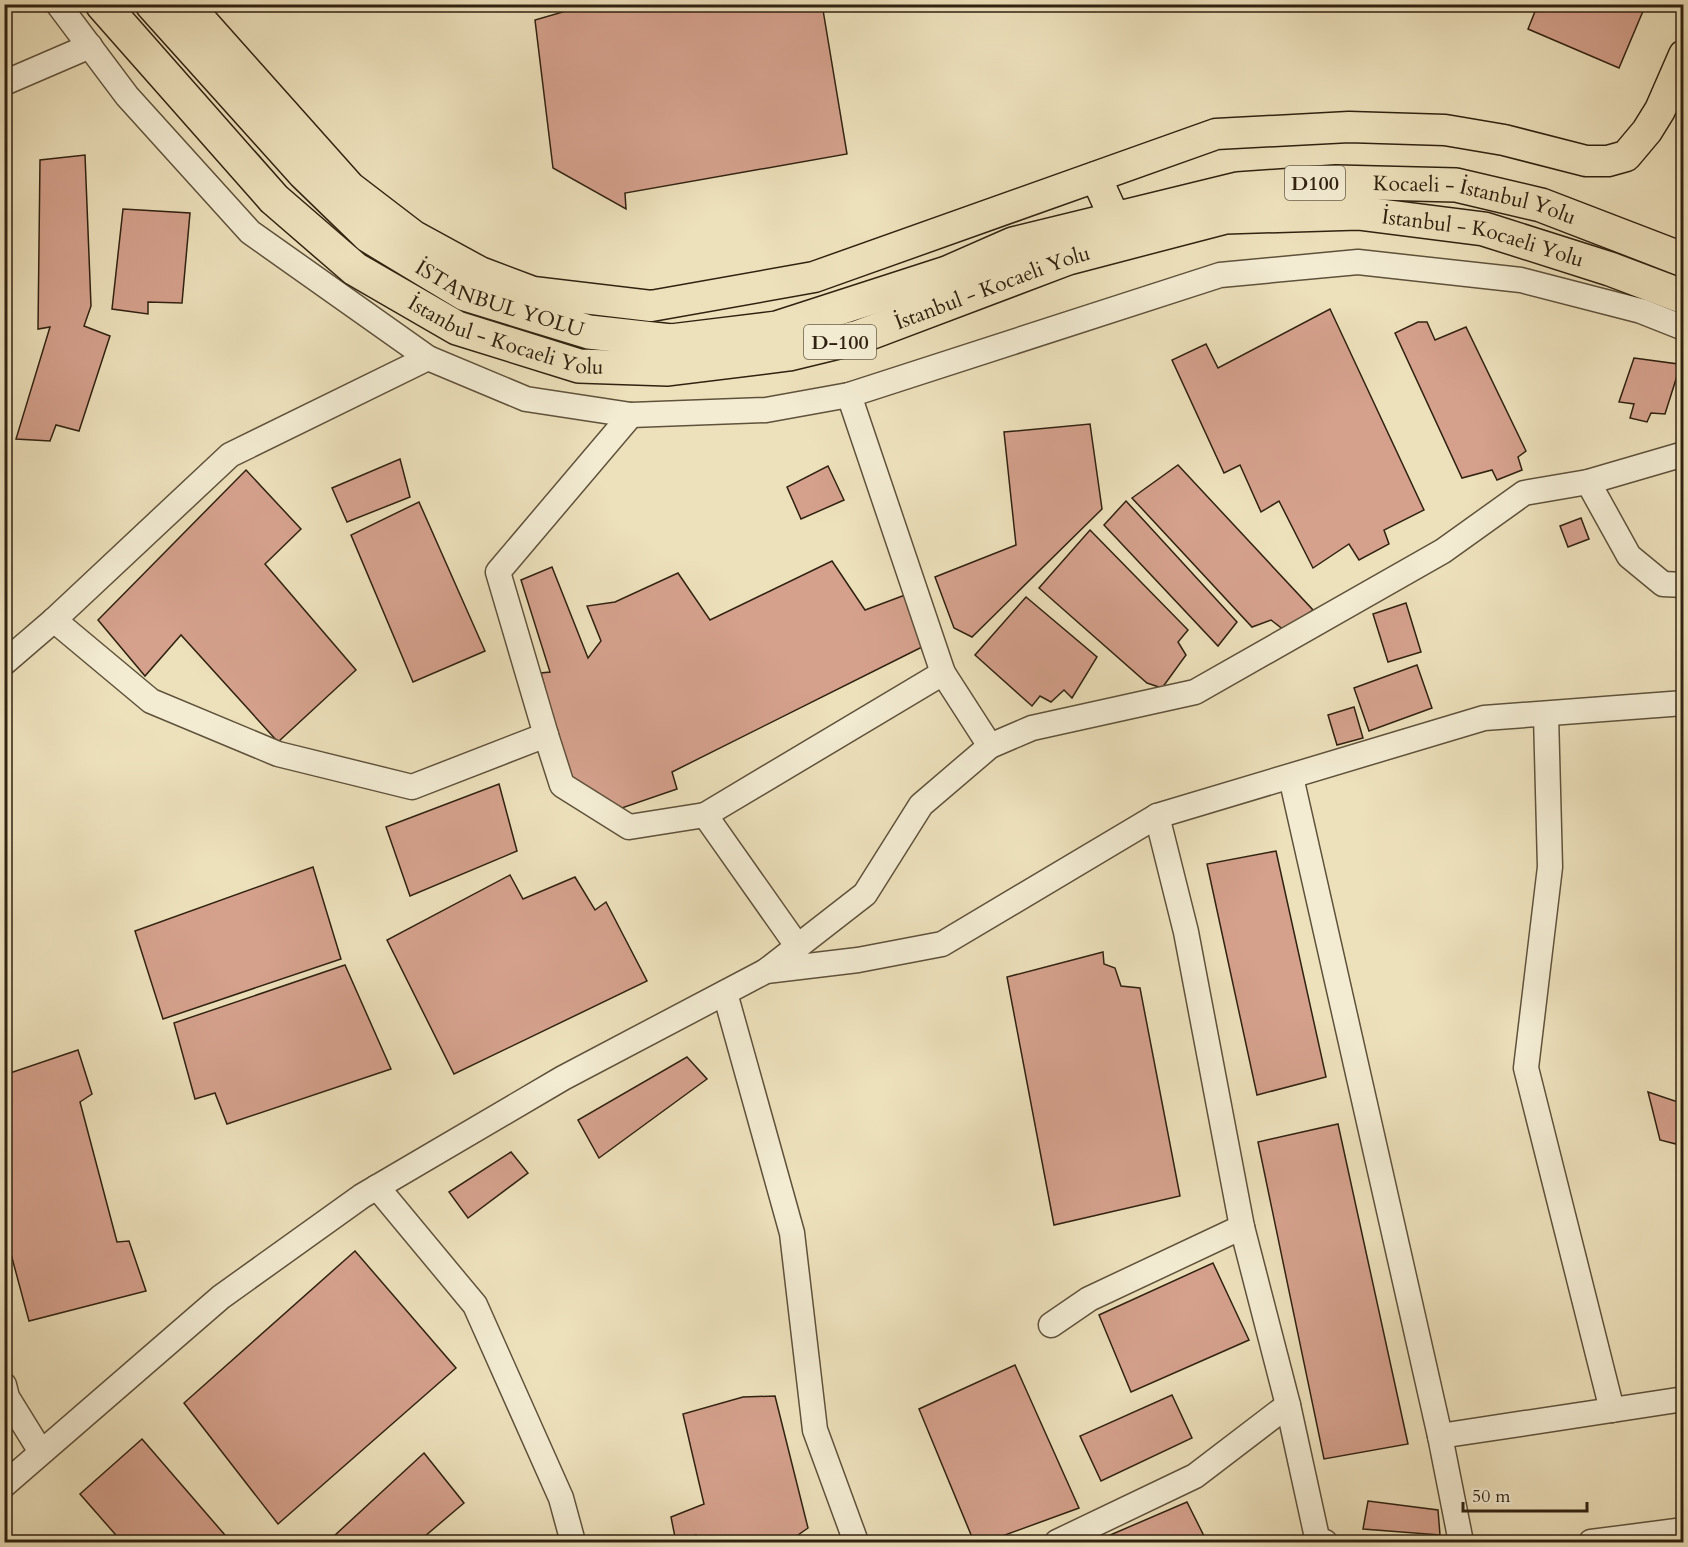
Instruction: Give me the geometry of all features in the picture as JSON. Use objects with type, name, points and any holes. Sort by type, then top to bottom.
[{"type":"highway","name":"İstanbul - Kocaeli Yolu","points":[[102,4],[274,199],[355,269],[457,328],[579,366],[668,369],[789,354],[859,337],[1068,258],[1225,217],[1358,213],[1484,229],[1610,268],[1683,297]]},
{"type":"highway","name":"İSTANBUL YOLU","points":[[152,4],[304,173],[369,236],[465,294],[589,332],[670,341],[777,328],[947,273]]},
{"type":"highway","name":"Kocaeli - İstanbul Yolu","points":[[947,273],[1013,244],[1238,189],[1336,182],[1456,185],[1541,205],[1680,258]]},
{"type":"main road","points":[[187,4],[350,187],[414,236],[480,272],[533,292],[651,306],[814,277],[1216,134],[1349,127],[1444,130],[1504,140],[1586,161],[1608,161],[1626,156],[1647,131],[1660,110],[1683,55]]},
{"type":"main road","points":[[1096,177],[1115,219]]},
{"type":"street","points":[[58,4],[127,96],[250,232],[428,358],[526,399],[631,415],[766,411],[849,395],[1220,275],[1358,262],[1521,280],[1641,311],[1683,328]]},
{"type":"street","points":[[4,83],[90,46]]},
{"type":"street","points":[[4,663],[54,620],[230,455],[428,358]]},
{"type":"street","points":[[849,395],[943,673],[990,746]]},
{"type":"street","points":[[631,415],[498,572],[562,785],[629,827],[705,815],[943,673]]},
{"type":"street","points":[[4,1485],[221,1297],[377,1187],[563,1078],[766,971],[865,894],[921,805],[990,746],[1032,728],[1195,692],[1443,551],[1524,493],[1588,482],[1683,454]]},
{"type":"street","points":[[1588,482],[1629,556],[1663,584],[1683,585]]},
{"type":"street","points":[[54,620],[151,701],[278,754],[412,787],[546,735]]},
{"type":"street","points":[[766,971],[858,960],[942,944],[1157,816],[1484,718],[1683,703]]},
{"type":"street","points":[[1545,715],[1550,867],[1526,1068],[1612,1410]]},
{"type":"street","points":[[1291,777],[1440,1436],[1461,1542]]},
{"type":"street","points":[[705,815],[798,947]]},
{"type":"street","points":[[1157,816],[1186,932],[1242,1227],[1288,1405],[1320,1542]]},
{"type":"street","points":[[725,993],[792,1233],[815,1430],[856,1542]]},
{"type":"street","points":[[377,1187],[476,1305],[561,1498],[573,1542]]},
{"type":"street","points":[[1051,1324],[1089,1299],[1242,1227]]},
{"type":"street","points":[[4,1385],[7,1397],[41,1452]]},
{"type":"street","points":[[1440,1436],[1683,1399]]},
{"type":"street","points":[[1057,1542],[1195,1476],[1288,1405]]},
{"type":"street","points":[[1591,1542],[1683,1530]]},
{"type":"building","points":[[590,4],[822,4],[847,154],[625,193],[626,209],[553,168],[535,20]]},
{"type":"building","points":[[1538,4],[1646,4],[1619,68],[1528,29]]},
{"type":"building","points":[[85,155],[91,306],[84,326],[110,336],[79,431],[56,425],[50,441],[16,439],[50,327],[38,329],[40,160]]},
{"type":"building","points":[[123,209],[190,213],[182,303],[148,302],[148,314],[112,309]]},
{"type":"building","points":[[1330,309],[1424,510],[1384,530],[1389,544],[1359,560],[1349,544],[1313,568],[1279,501],[1261,512],[1240,465],[1224,473],[1172,360],[1206,344],[1218,368]]},
{"type":"building","points":[[1418,322],[1427,322],[1435,340],[1466,327],[1526,451],[1518,457],[1522,470],[1497,480],[1492,470],[1462,478],[1395,333]]},
{"type":"building","points":[[1634,358],[1678,364],[1677,376],[1665,414],[1651,413],[1647,422],[1630,418],[1634,404],[1619,402]]},
{"type":"building","points":[[1090,424],[1102,509],[972,637],[954,628],[935,577],[1016,545],[1004,432]]},
{"type":"building","points":[[400,459],[410,497],[347,522],[332,488]]},
{"type":"building","points":[[1178,465],[1313,610],[1284,630],[1271,620],[1252,627],[1132,498]]},
{"type":"building","points":[[828,466],[844,500],[801,519],[787,487]]},
{"type":"building","points":[[246,470],[301,529],[265,564],[356,670],[278,742],[181,635],[145,676],[98,620]]},
{"type":"building","points":[[1126,501],[1237,622],[1218,646],[1104,525]]},
{"type":"building","points":[[419,502],[485,651],[413,682],[351,535]]},
{"type":"building","points":[[1581,518],[1589,539],[1568,547],[1560,526]]},
{"type":"building","points":[[1090,530],[1188,630],[1178,642],[1186,655],[1162,688],[1147,683],[1039,588]]},
{"type":"building","points":[[832,561],[865,610],[905,595],[922,647],[672,772],[677,789],[619,809],[567,775],[541,673],[550,672],[521,580],[552,567],[588,658],[601,641],[587,606],[615,602],[678,573],[710,620]]},
{"type":"building","points":[[1026,597],[1097,657],[1072,698],[1064,690],[1051,702],[1040,696],[1032,706],[975,655]]},
{"type":"building","points":[[1406,603],[1421,652],[1388,662],[1373,614]]},
{"type":"building","points":[[1417,665],[1432,708],[1369,731],[1354,688]]},
{"type":"building","points":[[1354,707],[1363,738],[1337,745],[1328,715]]},
{"type":"building","points":[[499,784],[517,851],[410,896],[386,827]]},
{"type":"building","points":[[1276,851],[1326,1077],[1257,1095],[1207,864]]},
{"type":"building","points":[[313,867],[341,959],[163,1019],[135,931]]},
{"type":"building","points":[[510,875],[523,899],[575,877],[595,910],[606,902],[647,981],[454,1074],[387,940]]},
{"type":"building","points":[[1103,952],[1104,964],[1115,968],[1121,986],[1140,988],[1180,1196],[1054,1225],[1007,977]]},
{"type":"building","points":[[345,965],[391,1069],[227,1124],[215,1093],[195,1099],[174,1023]]},
{"type":"building","points":[[78,1050],[92,1094],[80,1102],[117,1242],[129,1241],[146,1291],[29,1321],[4,1228],[4,1075]]},
{"type":"building","points":[[687,1057],[707,1079],[599,1158],[578,1120]]},
{"type":"building","points":[[1648,1092],[1684,1104],[1684,1124],[1676,1144],[1660,1140]]},
{"type":"building","points":[[1338,1124],[1408,1444],[1324,1459],[1258,1142]]},
{"type":"building","points":[[511,1152],[528,1173],[468,1218],[449,1192]]},
{"type":"building","points":[[355,1251],[456,1368],[278,1524],[184,1403]]},
{"type":"building","points":[[1213,1263],[1249,1340],[1131,1392],[1099,1315]]},
{"type":"building","points":[[1015,1365],[1079,1508],[986,1542],[974,1542],[919,1409]]},
{"type":"building","points":[[1172,1395],[1192,1438],[1101,1481],[1080,1436]]},
{"type":"building","points":[[775,1396],[808,1528],[788,1542],[699,1542],[696,1535],[676,1542],[671,1517],[704,1504],[683,1414],[743,1397]]},
{"type":"building","points":[[142,1439],[231,1542],[122,1542],[80,1494]]},
{"type":"building","points":[[424,1453],[464,1503],[418,1542],[340,1542],[334,1536]]},
{"type":"building","points":[[1368,1501],[1438,1510],[1440,1535],[1363,1529]]},
{"type":"building","points":[[1187,1502],[1207,1542],[1094,1542]]}]
